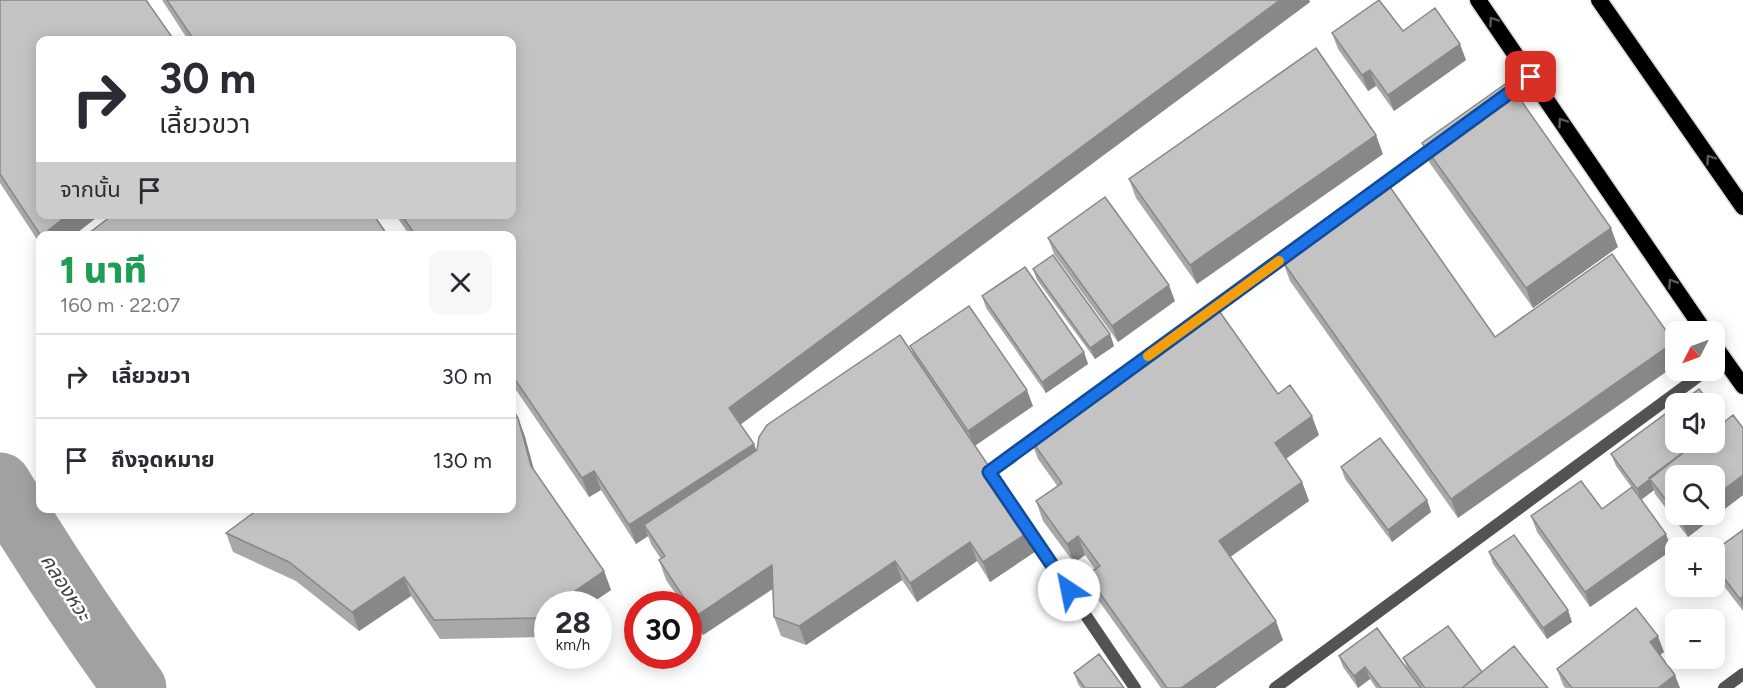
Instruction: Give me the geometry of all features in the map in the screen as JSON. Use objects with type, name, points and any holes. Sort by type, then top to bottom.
[{"type":"highway","points":[[1478,0],[1697,321]]},
{"type":"highway","points":[[1599,0],[1743,207]]},
{"type":"highway","points":[[1725,364],[1743,386]]},
{"type":"street","points":[[1492,106],[1531,77]]},
{"type":"street","points":[[1076,408],[1454,134]]},
{"type":"street","points":[[1275,688],[1692,381]]},
{"type":"street","points":[[1002,491],[989,472],[1057,422]]},
{"type":"street","points":[[1022,521],[1135,688]]},
{"type":"street","points":[[1724,688],[1743,674]]},
{"type":"building","points":[[0,0],[146,0],[171,36],[36,36],[36,219],[63,219],[47,231],[38,231],[0,174]]},
{"type":"building","points":[[167,0],[1280,0],[729,408],[754,444],[629,525],[594,471],[582,478],[516,381],[516,231],[413,231],[404,219],[516,219],[516,36],[191,36]]},
{"type":"building","points":[[1379,0],[1403,31],[1435,8],[1460,44],[1388,95],[1370,70],[1362,75],[1332,33]]},
{"type":"building","points":[[1316,48],[1376,135],[1190,265],[1129,179]]},
{"type":"building","points":[[1508,82],[1611,228],[1526,288],[1422,143]]},
{"type":"building","points":[[1390,187],[1495,337],[1612,254],[1665,329],[1665,348],[1451,499],[1283,262]]},
{"type":"building","points":[[1105,197],[1169,285],[1112,326],[1048,238]]},
{"type":"building","points":[[107,219],[376,219],[385,231],[92,231]]},
{"type":"building","points":[[1053,255],[1110,334],[1090,348],[1033,269]]},
{"type":"building","points":[[1025,267],[1084,352],[1042,382],[982,296]]},
{"type":"building","points":[[969,306],[1027,390],[968,431],[910,346]]},
{"type":"building","points":[[1217,308],[1278,394],[1290,385],[1312,416],[1275,443],[1302,482],[1219,541],[1276,621],[1181,688],[1167,688],[1087,575],[1100,566],[1078,536],[1067,544],[1036,501],[1062,483],[1031,440]]},
{"type":"building","points":[[900,335],[1032,530],[983,562],[970,542],[910,583],[895,561],[799,626],[774,617],[772,565],[702,612],[702,591],[679,591],[659,560],[665,556],[644,525],[757,450],[759,437],[767,425]]},
{"type":"building","points":[[1665,414],[1665,453],[1683,453],[1637,489],[1611,454]]},
{"type":"building","points":[[516,415],[531,466],[604,571],[575,591],[534,591],[534,618],[434,620],[404,577],[352,612],[289,562],[226,533],[253,513],[516,513]]},
{"type":"building","points":[[1733,415],[1743,428],[1743,475],[1725,489],[1725,465],[1666,465],[1682,453],[1725,453],[1725,421]]},
{"type":"building","points":[[1380,438],[1427,500],[1388,530],[1341,467]]},
{"type":"building","points":[[1665,466],[1665,499],[1649,478]]},
{"type":"building","points":[[1581,481],[1602,509],[1632,487],[1666,534],[1585,592],[1531,516]]},
{"type":"building","points":[[1743,530],[1743,596],[1740,599],[1725,579],[1725,543]]},
{"type":"building","points":[[1514,535],[1568,610],[1543,628],[1489,552]]},
{"type":"building","points":[[1636,608],[1658,636],[1650,642],[1665,662],[1665,669],[1670,669],[1675,675],[1658,688],[1572,688],[1557,669]]},
{"type":"building","points":[[1448,626],[1482,672],[1462,688],[1425,688],[1403,658]]},
{"type":"building","points":[[1377,628],[1421,688],[1381,688],[1365,667],[1354,676],[1339,656]]},
{"type":"building","points":[[1514,646],[1548,688],[1462,688]]},
{"type":"building","points":[[1099,654],[1124,688],[1085,688],[1074,673]]},
{"type":"waterway","name":"คลองหวะ","points":[[0,484],[65,588],[135,688]]},
{"type":"slow traffic","points":[[1148,356],[1279,261]]},
{"type":"route","points":[[1069,590],[989,472],[1531,77]]}]
